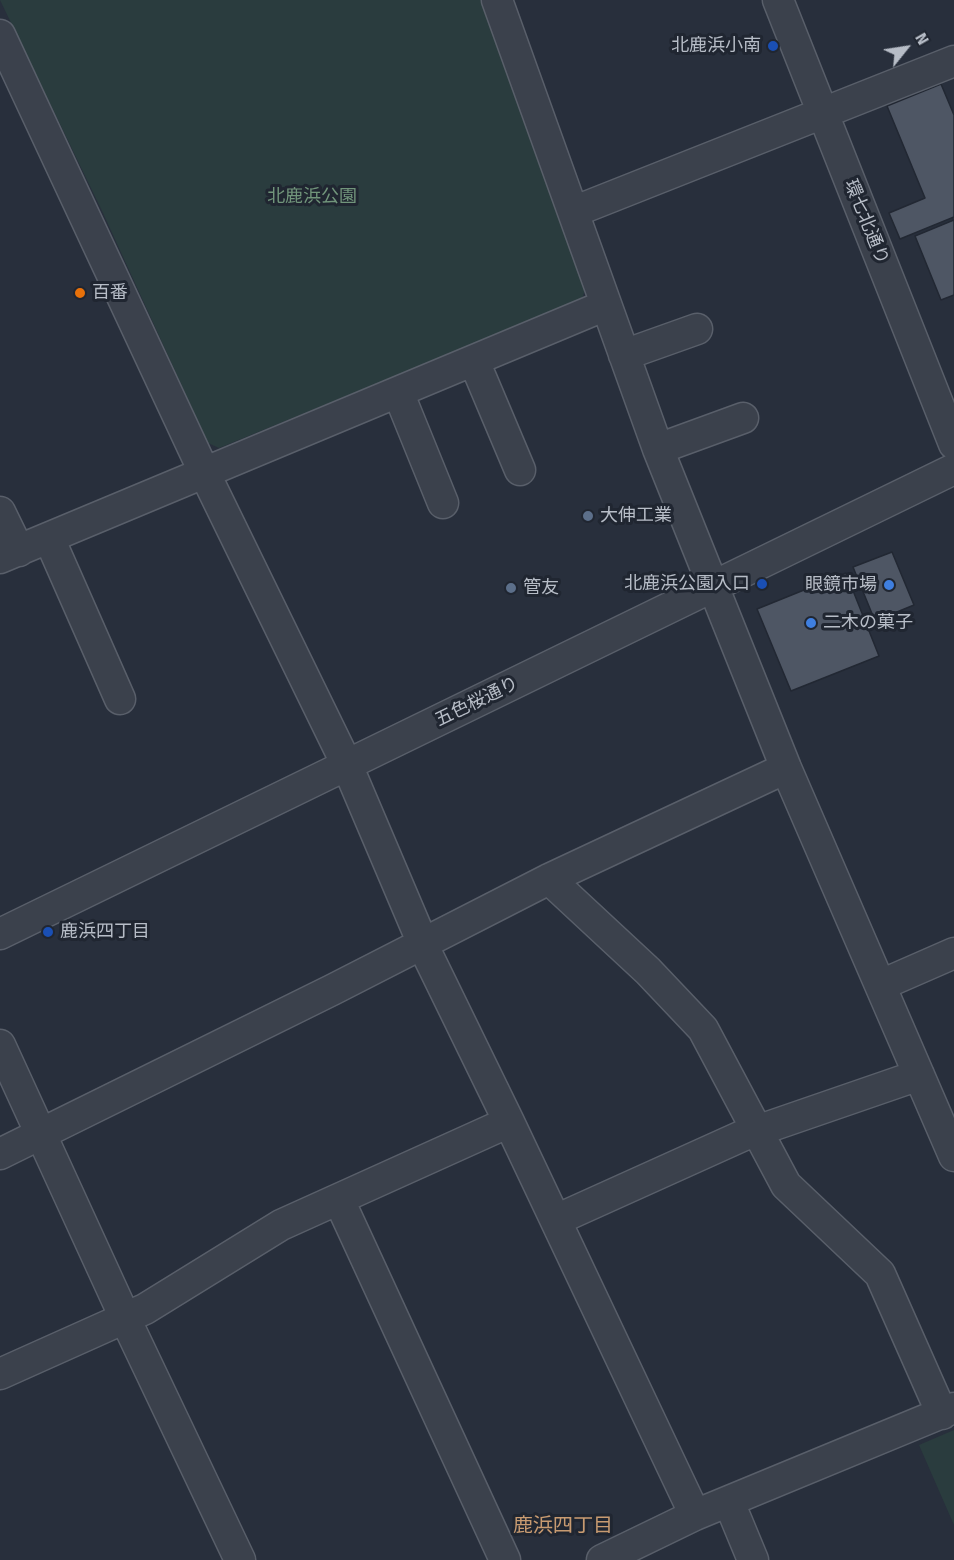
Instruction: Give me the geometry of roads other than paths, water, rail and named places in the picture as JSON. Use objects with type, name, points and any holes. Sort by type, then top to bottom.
[{"type":"street","points":[[497,0],[658,449],[786,768],[954,1156]]},
{"type":"street","name":"環七北通り","points":[[778,0],[954,444]]},
{"type":"street","points":[[0,35],[205,474],[347,765],[422,944],[556,1220],[695,1515]]},
{"type":"street","points":[[573,212],[954,61]]},
{"type":"street","points":[[0,512],[9,555],[606,305]]},
{"type":"street","points":[[624,355],[697,329]]},
{"type":"street","points":[[474,361],[520,470]]},
{"type":"street","points":[[398,392],[443,503]]},
{"type":"street","points":[[658,449],[743,418]]},
{"type":"street","name":"五色桜通り","points":[[0,934],[954,469]]},
{"type":"street","points":[[49,538],[120,699]]},
{"type":"street","points":[[0,1154],[549,879],[786,768]]},
{"type":"street","points":[[549,879],[648,972],[703,1029],[786,1185],[880,1274],[948,1411],[695,1515],[602,1560]]},
{"type":"street","points":[[881,985],[954,952]]},
{"type":"street","points":[[0,1045],[240,1560]]},
{"type":"street","points":[[556,1220],[742,1136],[919,1075]]},
{"type":"street","points":[[0,1374],[161,1300],[281,1225],[509,1122]]},
{"type":"street","points":[[339,1200],[505,1560]]},
{"type":"street","points":[[729,1502],[753,1560]]},
{"type":"place","name":"北鹿浜小南","points":[[773,46]]},
{"type":"place","name":"百番","points":[[80,293]]},
{"type":"place","name":"大伸工業","points":[[588,516]]},
{"type":"place","name":"北鹿浜公園入口","points":[[762,584]]},
{"type":"place","name":"眼鏡市場","points":[[889,585]]},
{"type":"place","name":"管友","points":[[511,588]]},
{"type":"place","name":"二木の菓子","points":[[811,623]]},
{"type":"place","name":"鹿浜四丁目","points":[[48,932]]},
{"type":"district","name":"鹿浜四丁目","points":[[563,1526]]},
{"type":"park label","name":"北鹿浜公園","points":[[312,197]]}]
